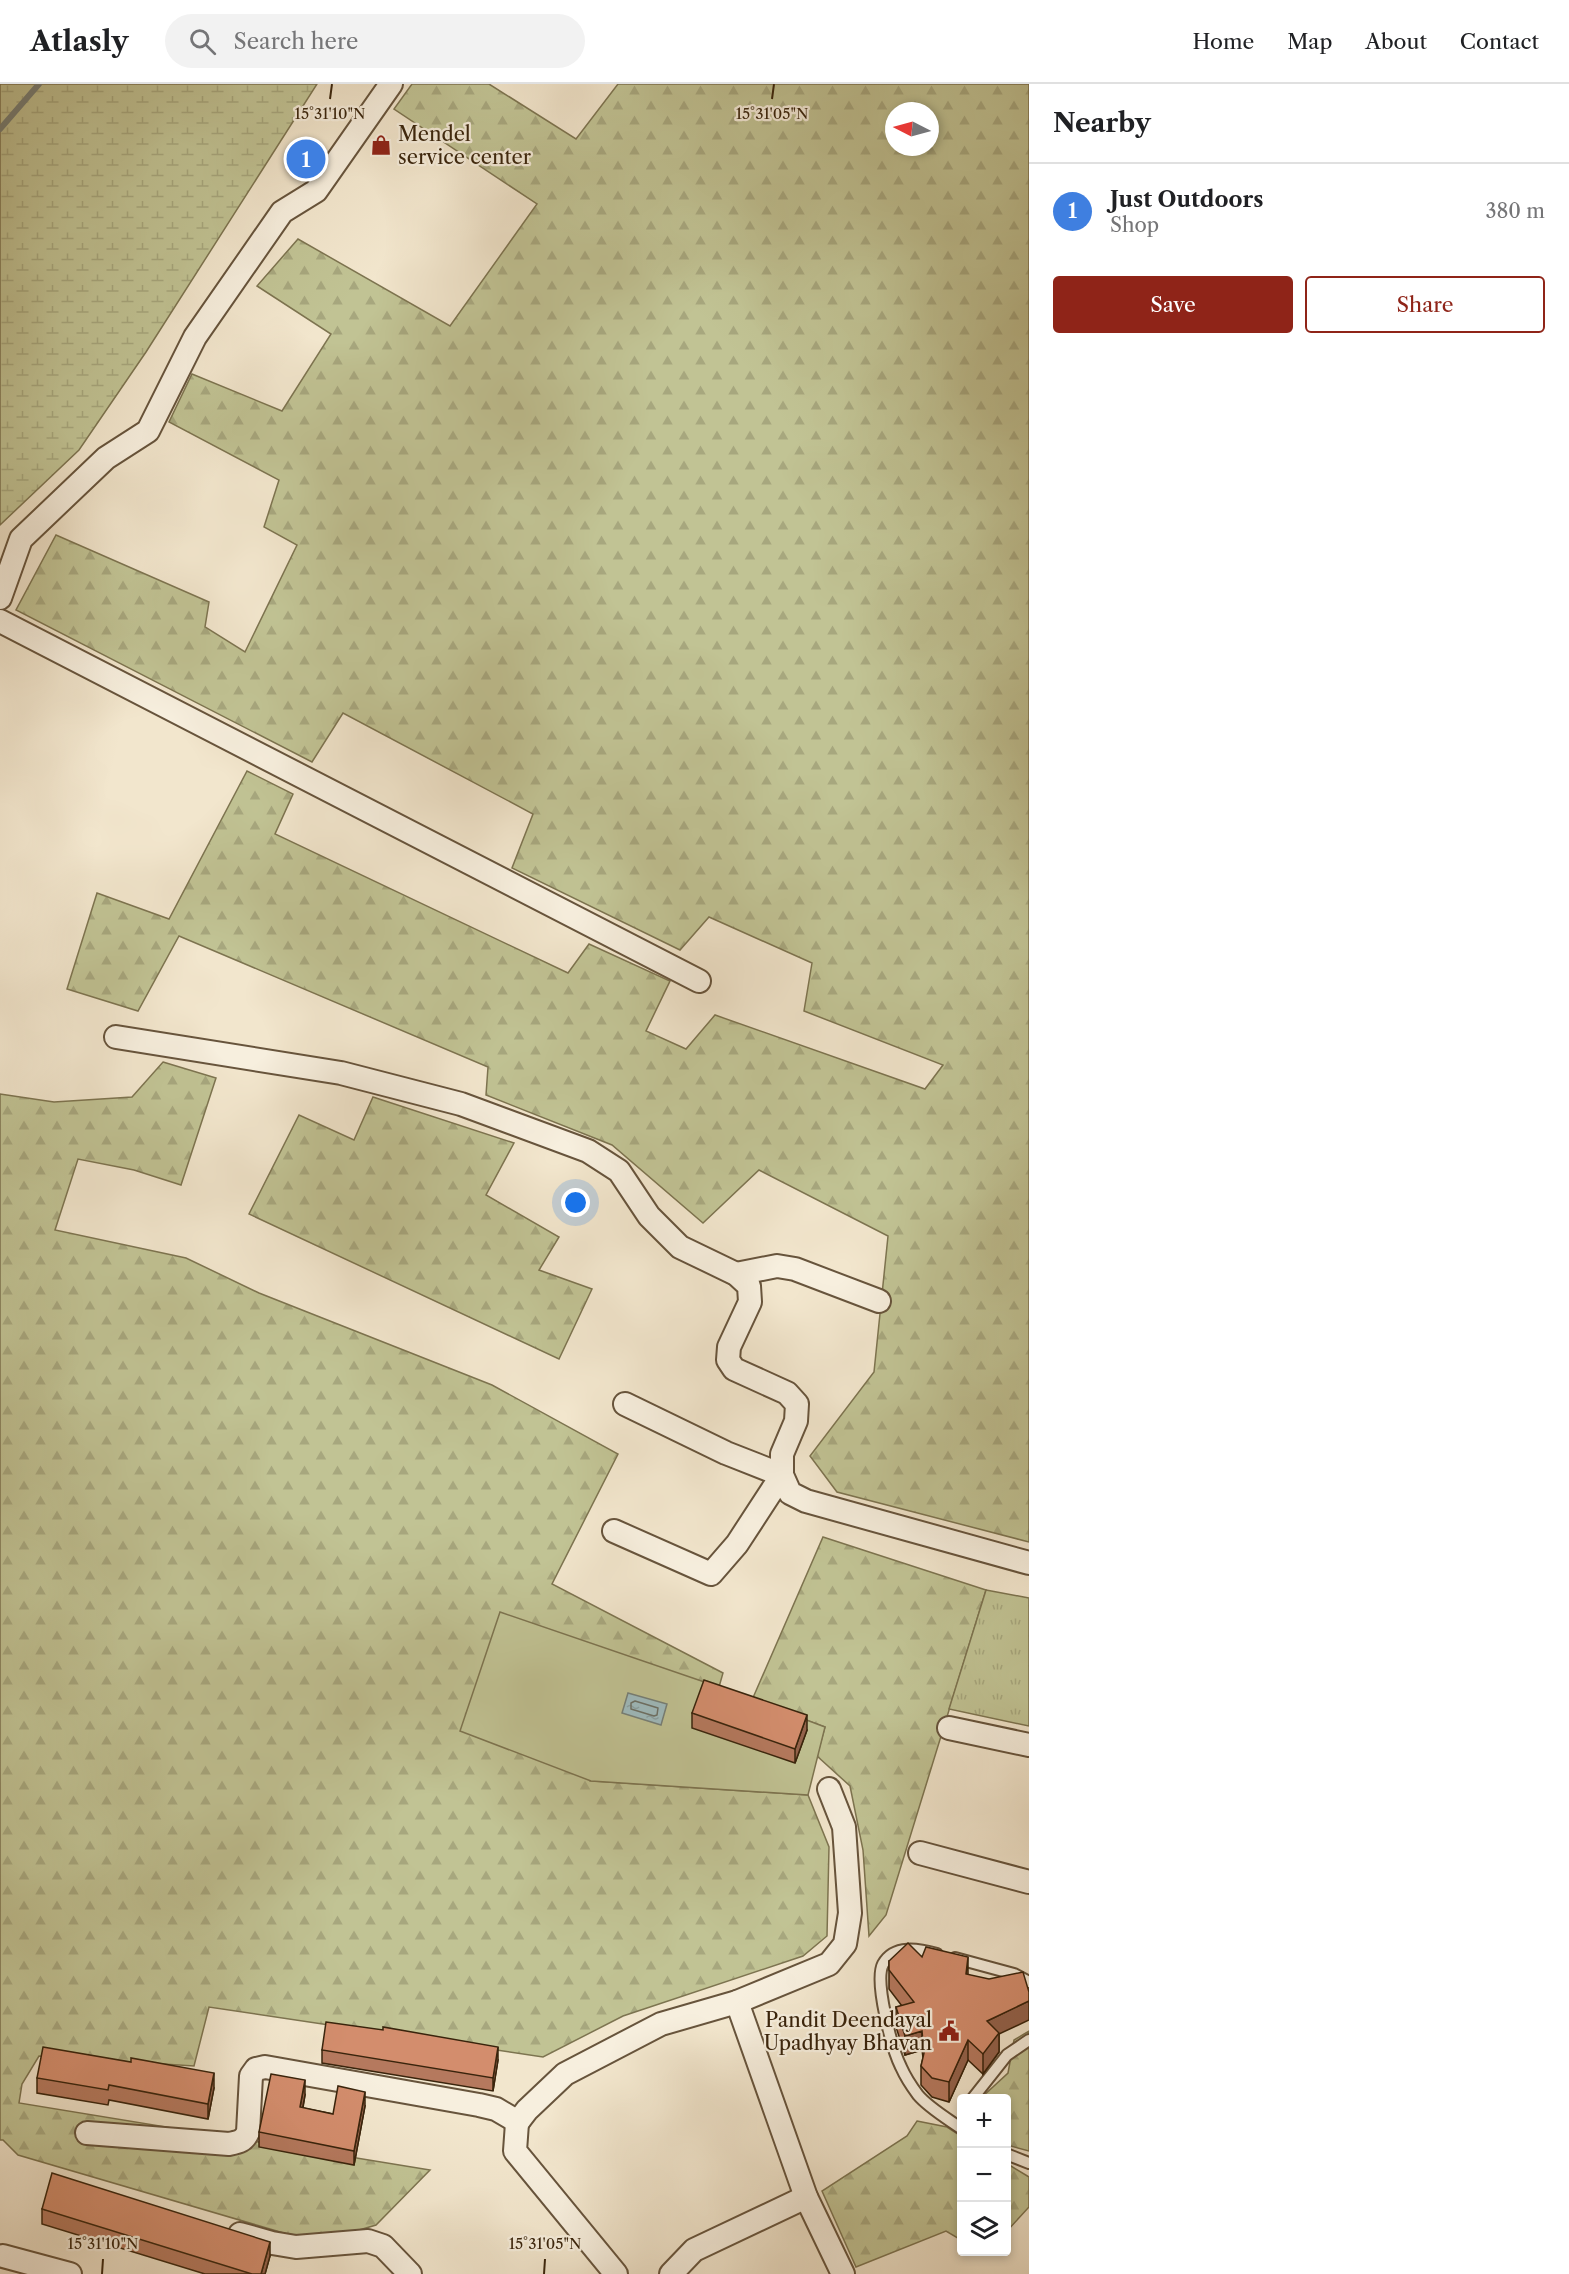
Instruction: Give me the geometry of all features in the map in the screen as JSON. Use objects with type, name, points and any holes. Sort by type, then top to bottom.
[{"type":"street","points":[[0,598],[21,539],[106,458],[148,431],[195,337],[282,212],[316,191],[391,84]]},
{"type":"street","points":[[0,621],[699,981]]},
{"type":"street","points":[[116,1036],[341,1072],[461,1104],[588,1151],[619,1171],[649,1216],[680,1247],[736,1274],[749,1286],[750,1302],[729,1347],[728,1360],[734,1369],[787,1393],[796,1404],[796,1421],[782,1454],[782,1475],[790,1493],[806,1501],[1029,1563]]},
{"type":"street","points":[[736,1274],[777,1266],[795,1269],[879,1301]]},
{"type":"street","points":[[625,1404],[726,1453],[782,1475]]},
{"type":"street","points":[[614,1531],[711,1574],[737,1544],[782,1475]]},
{"type":"street","points":[[949,1728],[1029,1745]]},
{"type":"street","points":[[616,2274],[515,2151],[515,2136],[519,2122],[527,2110],[565,2074],[660,2024],[737,2002],[829,1964],[845,1944],[850,1913],[844,1827],[829,1788]]},
{"type":"street","points":[[920,1853],[1029,1882]]},
{"type":"street","points":[[737,2002],[806,2197],[843,2274]]},
{"type":"street","points":[[87,2133],[229,2144],[238,2142],[245,2139],[248,2132],[251,2076],[256,2069],[265,2067],[479,2105],[496,2109],[519,2122]]},
{"type":"street","points":[[671,2274],[694,2250],[806,2197]]},
{"type":"street","points":[[216,2226],[272,2244],[296,2247],[368,2241],[383,2246],[410,2274]]},
{"type":"street","points":[[3,2256],[70,2274]]},
{"type":"lane","points":[[957,2125],[919,2096],[901,2067],[888,2030],[880,1980],[882,1964],[893,1953],[904,1948],[927,1951],[1014,1974],[1029,1982]]},
{"type":"lane","points":[[976,2094],[1006,2055],[1029,2040]]},
{"type":"lane","points":[[1011,2156],[1029,2163]]},
{"type":"green space","points":[[0,84],[317,84],[146,352],[79,450],[0,525]]},
{"type":"green space","points":[[412,84],[489,84],[576,139],[618,84],[1029,84],[1029,1542],[837,1492],[810,1456],[874,1372],[888,1236],[759,1170],[703,1223],[612,1145],[486,1095],[488,1067],[179,936],[138,1011],[67,989],[97,893],[169,919],[247,771],[293,794],[275,834],[568,973],[589,944],[670,981],[646,1031],[686,1049],[715,1015],[925,1089],[943,1065],[804,1011],[812,963],[709,917],[680,950],[512,868],[533,814],[343,713],[312,762],[16,610],[56,535],[209,602],[205,627],[245,652],[297,545],[264,527],[279,480],[169,422],[192,374],[282,411],[331,334],[257,286],[298,239],[450,326],[537,204],[394,109]]},
{"type":"green space","points":[[163,1062],[216,1078],[181,1185],[134,1170],[78,1159],[55,1230],[186,1258],[259,1293],[492,1385],[618,1454],[552,1584],[723,1673],[719,1687],[591,1781],[808,1795],[829,1847],[827,1936],[803,1956],[623,2016],[543,2057],[209,2007],[194,2066],[39,2056],[22,2084],[19,2103],[430,2170],[376,2225],[329,2239],[287,2234],[18,2155],[3,2140],[0,2140],[0,1094],[54,1102],[132,1097]]},
{"type":"green space","points":[[373,1097],[514,1143],[486,1195],[559,1237],[539,1270],[592,1289],[559,1359],[249,1214],[299,1115],[354,1140]]},
{"type":"green space","points":[[823,1537],[986,1590],[886,1915],[869,1936],[863,1850],[850,1786],[817,1756],[825,1727],[752,1700]]},
{"type":"green space","points":[[986,1590],[1029,1598],[1029,1726],[949,1709]]},
{"type":"green space","points":[[500,1612],[719,1687],[825,1727],[808,1795],[591,1781],[460,1731]]},
{"type":"green space","points":[[1029,2031],[1029,2151],[1011,2146],[1011,2094],[985,2094],[1008,2073],[1014,2040]]},
{"type":"green space","points":[[917,2121],[947,2127],[957,2133],[957,2238],[946,2231],[856,2267],[822,2191],[907,2136]]},
{"type":"green space","points":[[1011,2166],[1029,2177],[1029,2207],[1011,2227]]},
{"type":"water","points":[[628,1693],[667,1704],[661,1725],[622,1713]]},
{"type":"building","points":[[704,1680],[807,1715],[795,1749],[692,1713]]},
{"type":"building","points":[[908,1943],[922,1957],[926,1947],[968,1957],[966,1974],[989,1979],[1023,1972],[1029,1992],[1029,2001],[987,2021],[999,2033],[983,2054],[968,2040],[949,2082],[932,2078],[921,2066],[924,2053],[922,2031],[905,2036],[896,2007],[914,2002],[889,1970],[889,1961]]},
{"type":"building","points":[[326,2022],[383,2030],[383,2027],[498,2047],[493,2078],[322,2050]]},
{"type":"building","points":[[43,2047],[131,2062],[131,2058],[214,2073],[208,2104],[109,2085],[108,2090],[37,2078]]},
{"type":"building","points":[[271,2074],[305,2080],[300,2107],[333,2114],[338,2086],[365,2092],[354,2151],[259,2132]]},
{"type":"building","points":[[52,2173],[270,2242],[261,2274],[252,2274],[42,2209]]},
{"type":"waterway","points":[[0,129],[39,84]]},
{"type":"place","name":"Mendel service center","points":[[381,145]]},
{"type":"place","name":"Just Outdoors","points":[[306,159]]},
{"type":"place","name":"Pandit Deendayal Upadhyay Bhavan","points":[[949,2031]]}]
